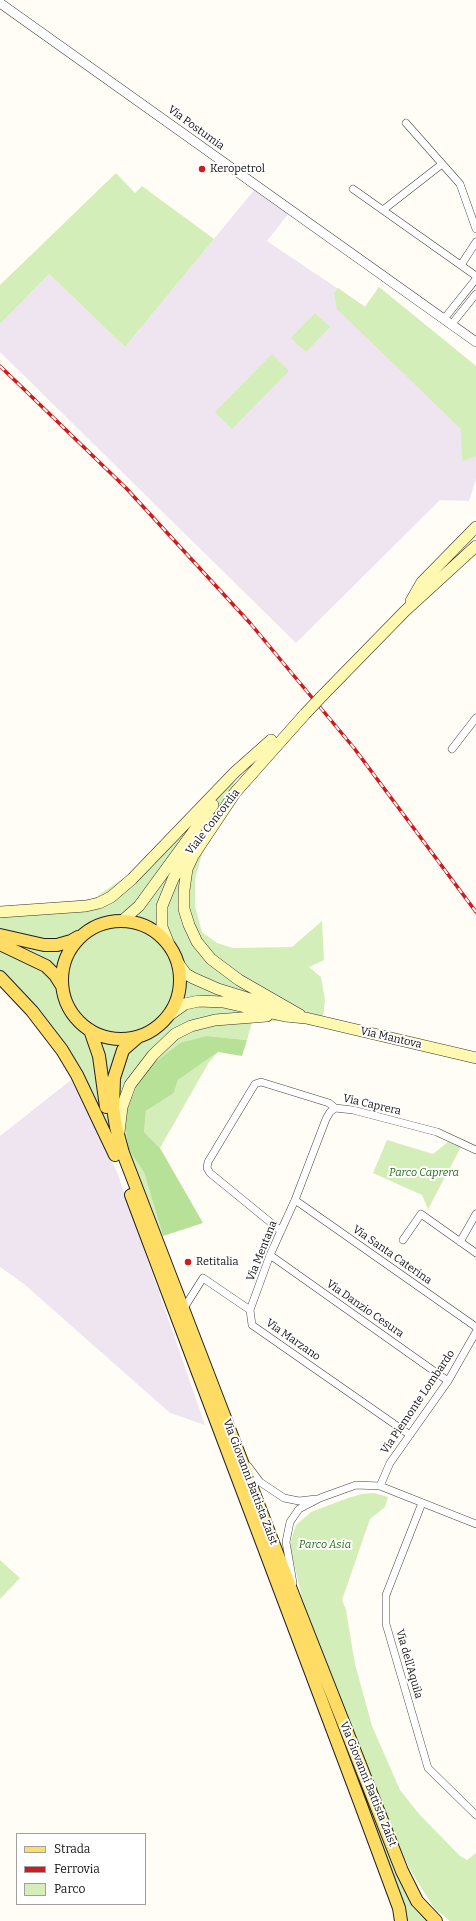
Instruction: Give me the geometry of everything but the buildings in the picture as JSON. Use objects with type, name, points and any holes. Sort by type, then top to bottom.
[{"type":"main road","name":"Viale Concordia","points":[[405,611],[422,582],[476,527]]},
{"type":"main road","name":"Viale Concordia","points":[[170,947],[161,922],[162,906],[180,866],[189,851],[214,818],[237,790],[323,695],[405,611],[476,546]]},
{"type":"main road","name":"Viale Concordia","points":[[122,921],[138,906],[211,806],[271,740],[305,714]]},
{"type":"main road","points":[[0,912],[86,906],[99,903],[111,897],[132,879],[235,772],[271,740]]},
{"type":"main road","points":[[237,790],[193,856],[187,869],[184,890],[184,909],[189,925],[197,942],[211,959],[239,980],[290,1014]]},
{"type":"main road","points":[[0,935],[44,945],[57,945],[71,941],[103,923],[122,921],[136,923],[149,928],[160,936],[170,947],[178,963],[186,974],[218,989],[290,1014]]},
{"type":"main road","points":[[86,932],[77,940],[67,956],[62,974],[62,986],[64,996],[73,1015],[90,1030],[113,1038],[138,1037],[154,1029],[168,1016],[185,1004],[199,1001],[223,1002],[290,1014]]},
{"type":"main road","points":[[0,944],[46,966],[55,975],[62,986]]},
{"type":"main road","points":[[168,1016],[175,1004],[179,991],[180,977],[178,963]]},
{"type":"main road","points":[[0,977],[32,1011],[62,1050],[86,1092],[115,1155]]},
{"type":"main road","points":[[120,1141],[120,1119],[122,1107],[130,1085],[153,1055],[175,1034],[191,1026],[215,1020],[290,1014]]},
{"type":"main road","name":"Via Mantova","points":[[290,1014],[476,1058]]},
{"type":"main road","name":"Via Giovanni Battista Zaist","points":[[90,1030],[100,1056],[108,1119],[115,1155],[359,1800],[399,1908],[401,1921]]},
{"type":"main road","name":"Via Giovanni Battista Zaist","points":[[138,1037],[123,1050],[116,1069],[113,1108],[120,1141],[297,1605],[407,1882],[417,1901],[436,1921]]},
{"type":"street","name":"Via Postumia","points":[[0,3],[476,342]]},
{"type":"street","points":[[406,123],[460,184],[476,229]]},
{"type":"street","points":[[383,210],[442,164]]},
{"type":"street","points":[[353,189],[476,276]]},
{"type":"street","points":[[461,265],[476,242]]},
{"type":"street","points":[[448,322],[476,279]]},
{"type":"street","points":[[448,322],[476,294]]},
{"type":"street","points":[[452,749],[476,718]]},
{"type":"street","points":[[281,1231],[210,1173],[207,1168],[208,1162],[255,1084],[261,1082],[329,1102],[335,1108]]},
{"type":"street","name":"Via Caprera","points":[[295,1200],[326,1119],[330,1112],[335,1108],[353,1110],[436,1132],[476,1150]]},
{"type":"street","name":"Via Mentana","points":[[250,1310],[270,1255],[295,1200]]},
{"type":"street","name":"Via Santa Caterina","points":[[295,1200],[476,1327]]},
{"type":"street","points":[[403,1240],[421,1214],[476,1253]]},
{"type":"street","points":[[460,1242],[476,1214]]},
{"type":"street","name":"Via Danzio Cesura","points":[[270,1255],[448,1381]]},
{"type":"street","points":[[184,1308],[203,1278],[250,1310]]},
{"type":"street","name":"Via Marzano","points":[[250,1310],[252,1325],[410,1435]]},
{"type":"street","name":"Via Piemonte Lombardo","points":[[380,1486],[390,1463],[448,1381],[476,1332]]},
{"type":"street","points":[[235,1443],[260,1482],[274,1493],[284,1498],[299,1501],[320,1498]]},
{"type":"street","points":[[297,1605],[286,1542],[287,1531],[290,1522],[299,1509],[320,1498],[356,1485],[380,1486],[476,1524]]},
{"type":"street","name":"Via dell'Aquila","points":[[422,1503],[386,1595],[386,1624],[428,1768],[476,1815]]},
{"type":"shaded area","points":[[255,189],[289,213],[267,241],[365,307],[379,287],[476,366],[476,479],[469,501],[440,500],[296,643],[0,352],[0,324],[49,274],[125,347]]},
{"type":"shaded area","points":[[71,1080],[117,1172],[205,1425],[170,1413],[24,1284],[0,1267],[0,1136]]},
{"type":"green space","points":[[116,173],[135,193],[142,186],[214,239],[125,347],[49,274],[0,324],[0,285]]},
{"type":"green space","points":[[379,287],[476,366],[476,456],[462,461],[461,429],[337,309],[334,293],[338,288],[365,307]]},
{"type":"green space","points":[[315,313],[330,327],[306,352],[291,338]]},
{"type":"green space","points":[[272,354],[289,371],[232,429],[215,412]]},
{"type":"green space","points":[[231,780],[236,785],[216,829],[202,854],[195,879],[195,906],[202,932],[217,943],[233,948],[292,947],[322,921],[324,960],[309,967],[321,977],[325,1000],[322,1027],[285,1021],[252,1022],[247,1040],[207,1036],[151,1066],[129,1149],[144,1172],[163,1236],[69,1054],[0,976],[0,908],[93,899],[132,872]]},
{"type":"green space","points":[[207,1036],[247,1040],[242,1056],[218,1052],[178,1080],[174,1093],[146,1111],[144,1132],[160,1148],[203,1223],[163,1236],[144,1172],[129,1150],[124,1118],[136,1088],[151,1066],[180,1043]]},
{"type":"green space","points":[[218,1052],[209,1062],[160,1148],[144,1132],[146,1111],[174,1093],[178,1080]]},
{"type":"green space","name":"Parco Caprera","points":[[387,1140],[433,1154],[448,1142],[461,1147],[428,1209],[422,1195],[373,1173]]},
{"type":"green space","points":[[215,1404],[405,1891],[412,1903],[428,1921],[407,1921],[406,1912]]},
{"type":"green space","name":"Parco Asia","points":[[374,1493],[388,1497],[385,1507],[370,1519],[342,1600],[346,1610],[355,1664],[372,1726],[400,1790],[419,1814],[460,1856],[467,1860],[476,1853],[476,1921],[450,1921],[434,1908],[411,1871],[396,1842],[305,1610],[291,1551],[291,1540],[296,1525],[311,1512],[348,1498],[362,1494]]},
{"type":"green space","points":[[0,1560],[20,1578],[0,1599]]},
{"type":"railway","points":[[0,366],[126,488],[250,623],[354,748],[476,912]]},
{"type":"place","name":"Keropetrol","points":[[202,169]]},
{"type":"place","name":"Retitalia","points":[[188,1262]]}]
